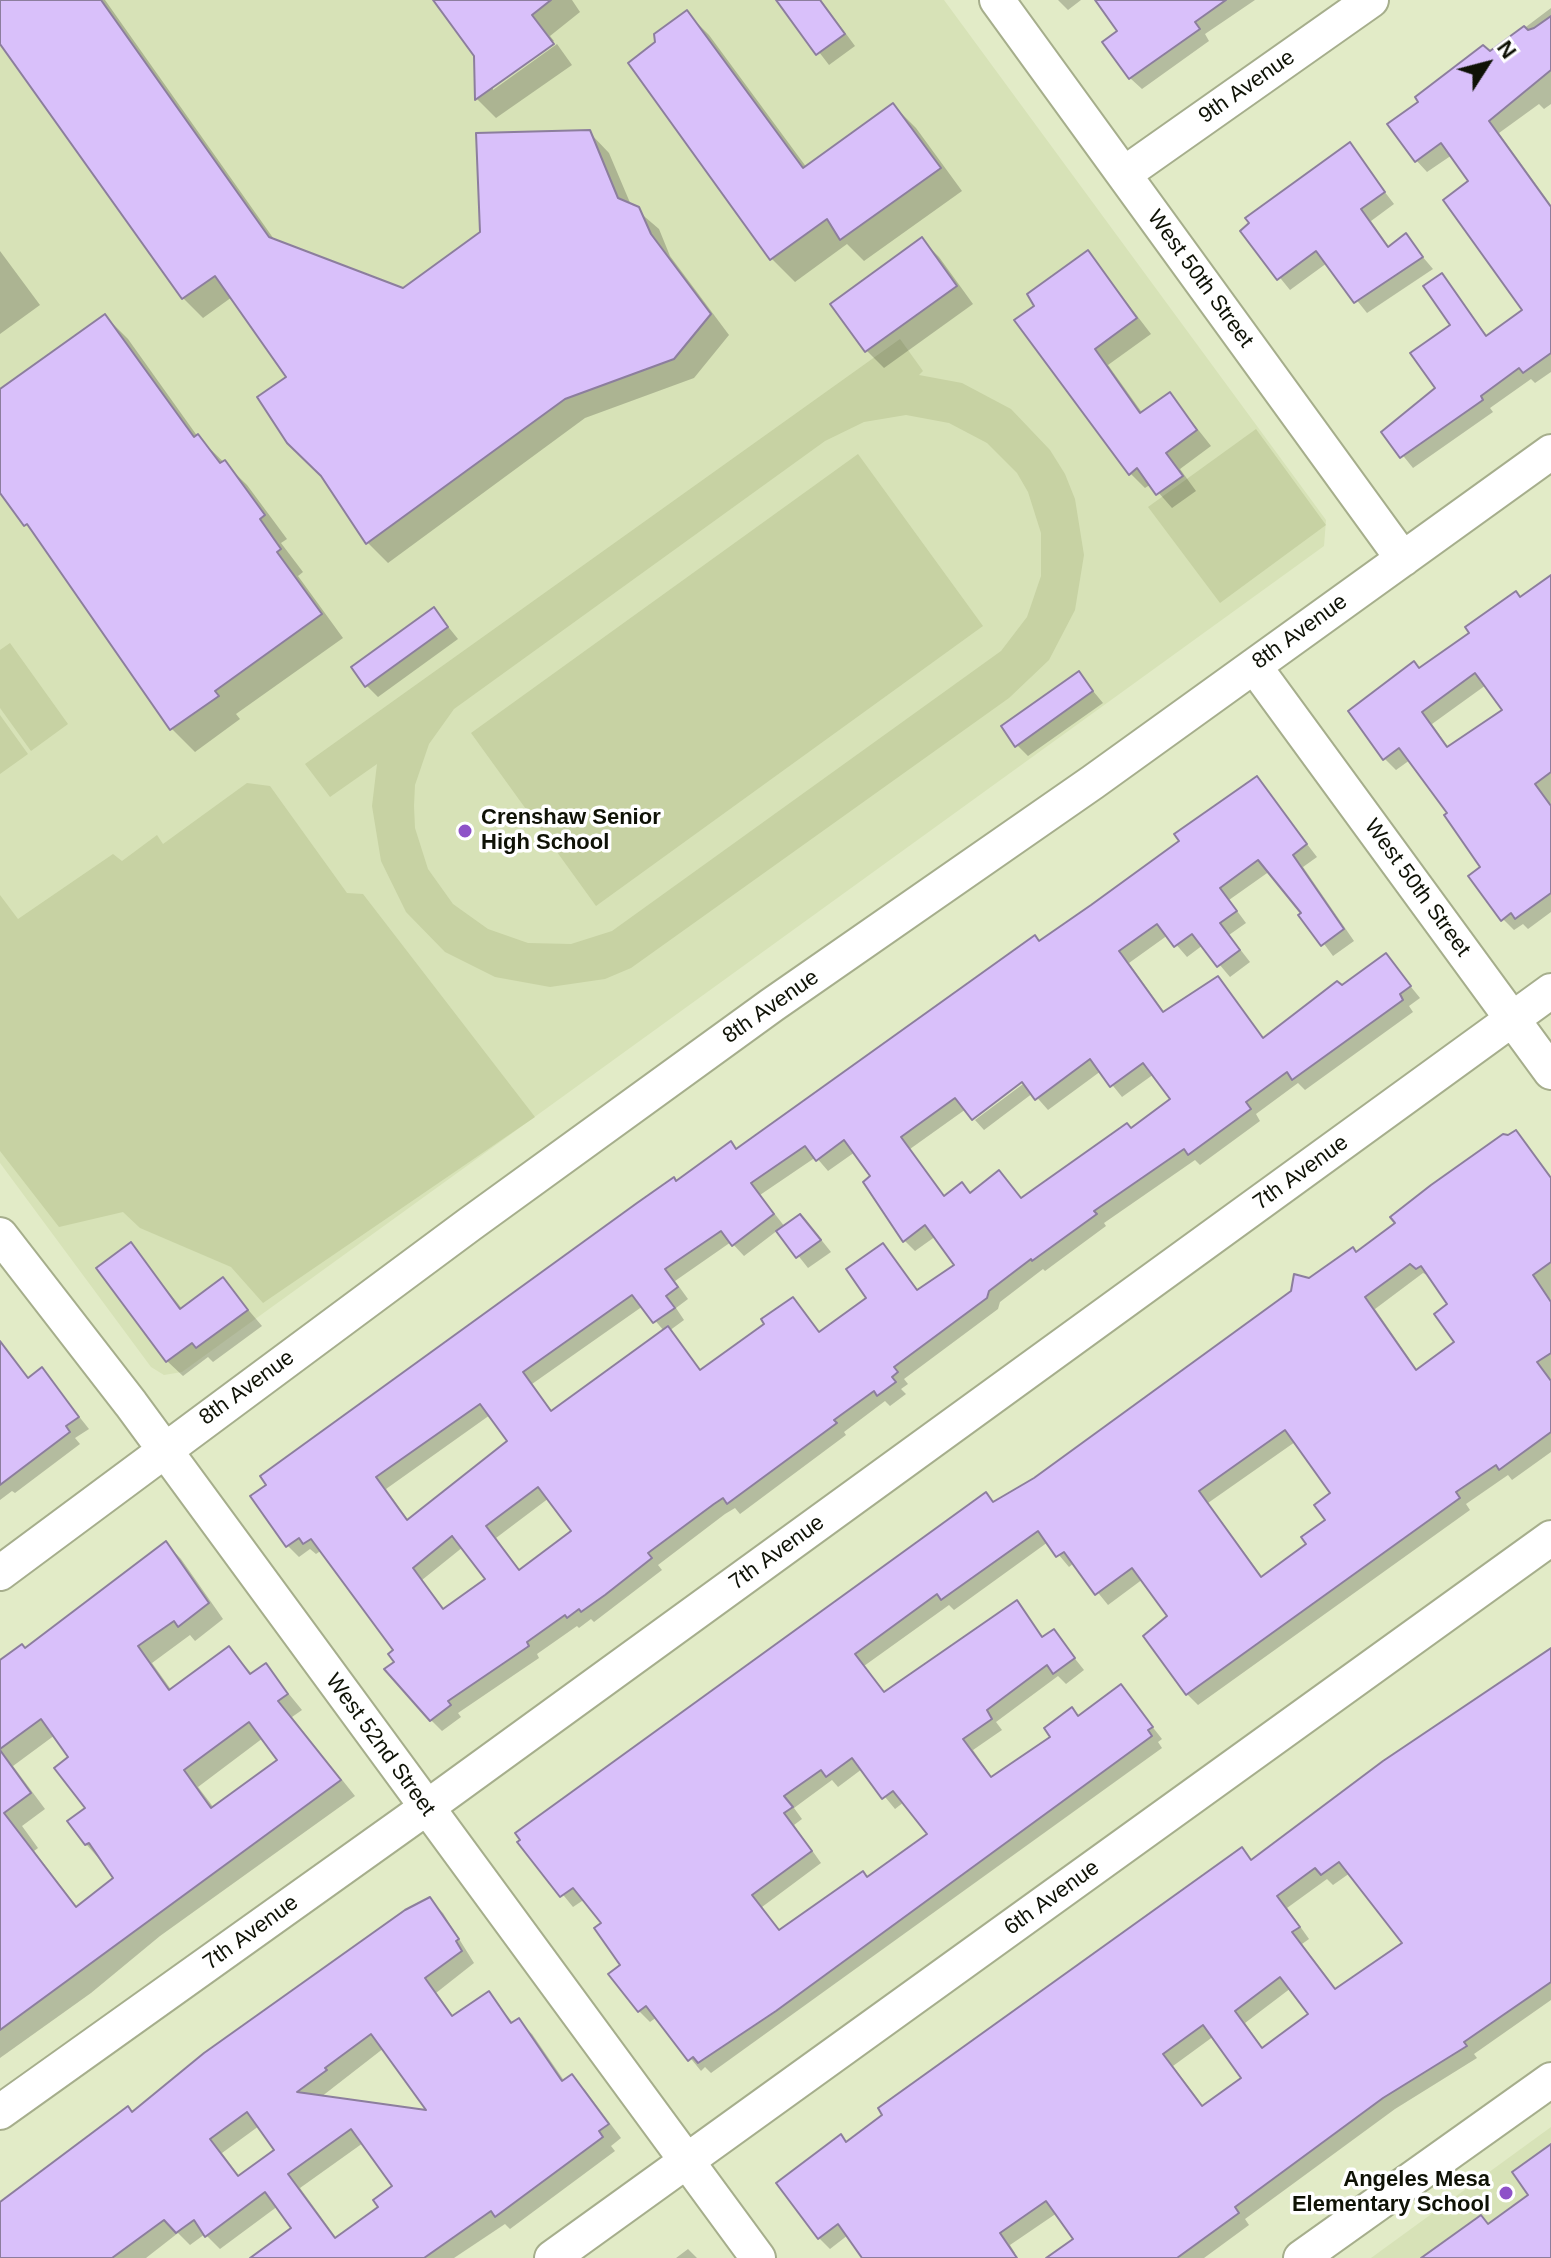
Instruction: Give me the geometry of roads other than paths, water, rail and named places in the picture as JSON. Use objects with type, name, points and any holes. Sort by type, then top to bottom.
[{"type":"street","name":"West 50th Street","points":[[997,0],[1403,559]]},
{"type":"street","name":"9th Avenue","points":[[1124,174],[1371,0]]},
{"type":"street","name":"8th Avenue","points":[[0,1573],[760,1014],[1254,666],[1551,452]]},
{"type":"street","name":"West 50th Street","points":[[1254,666],[1551,1072]]},
{"type":"street","name":"7th Avenue","points":[[0,2112],[426,1808],[1551,991]]},
{"type":"street","name":"West 52nd Street","points":[[0,1235],[165,1451],[758,2258]]},
{"type":"street","name":"6th Avenue","points":[[552,2258],[1551,1538]]},
{"type":"street","points":[[1301,2258],[1551,2080]]},
{"type":"place","name":"Crenshaw Senior High School","points":[[465,831]]},
{"type":"place","name":"Angeles Mesa Elementary School","points":[[1506,2193]]}]
